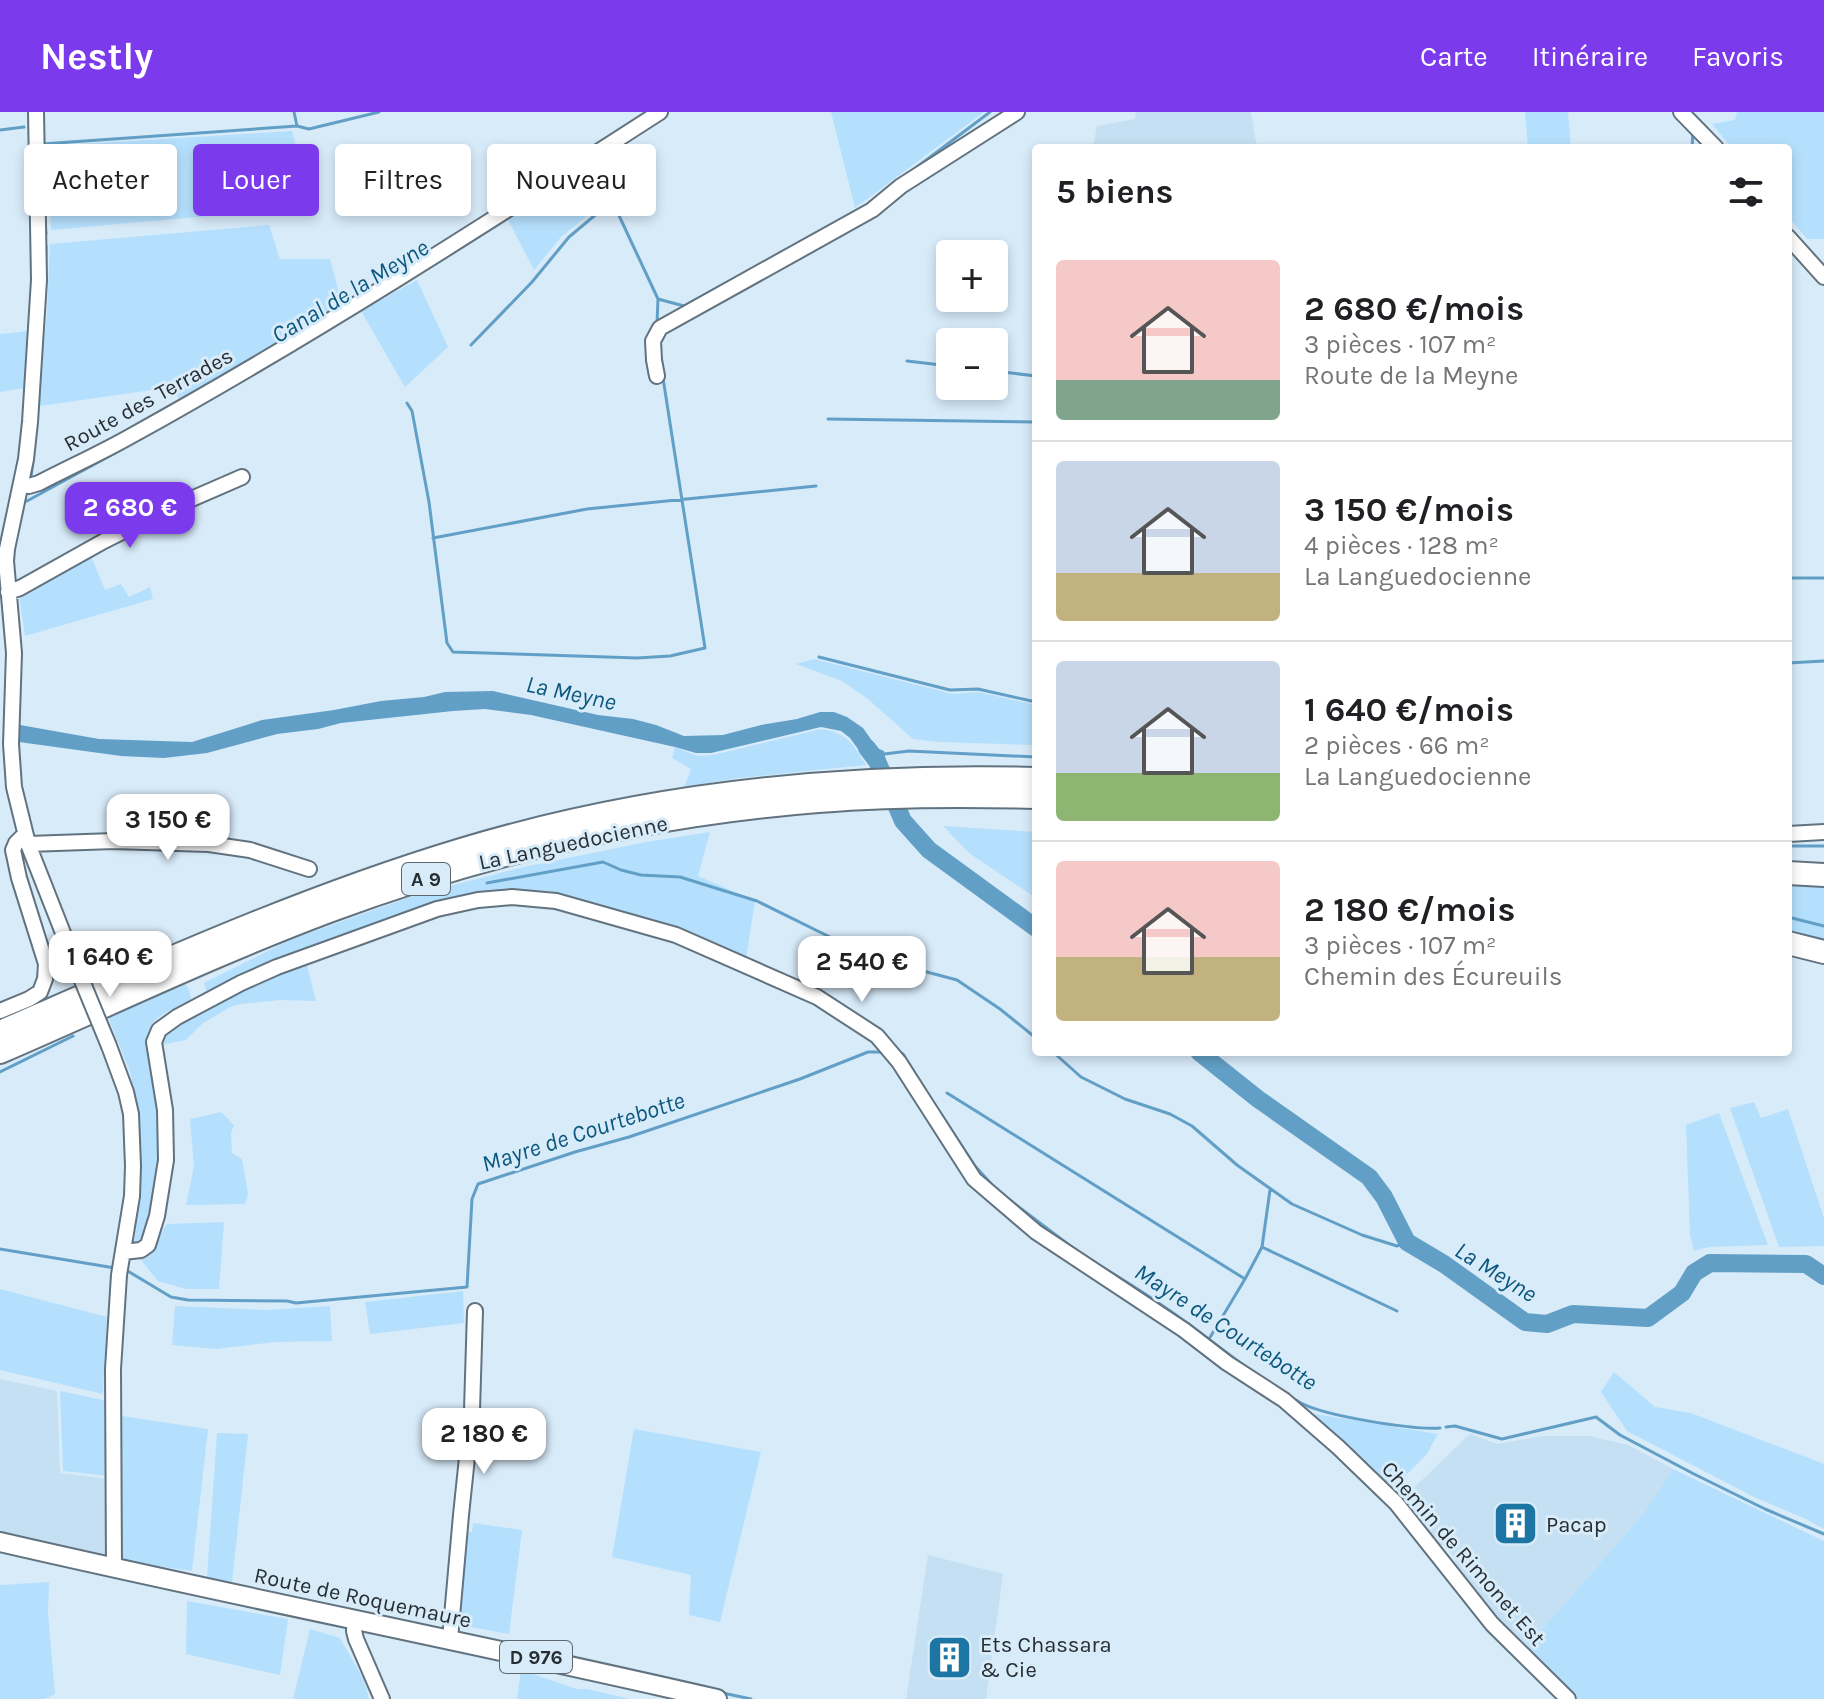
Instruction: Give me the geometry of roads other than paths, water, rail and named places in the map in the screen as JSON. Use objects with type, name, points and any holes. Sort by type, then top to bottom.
[{"type":"highway","name":"La Languedocienne","points":[[910,788],[973,777],[1032,779]]},
{"type":"highway","name":"La Languedocienne","points":[[0,1032],[268,916],[464,849],[542,828],[609,813],[790,787],[910,788],[1032,797]]},
{"type":"highway","name":"La Languedocienne","points":[[0,1052],[329,911],[470,864],[613,830],[873,789]]},
{"type":"highway","points":[[1792,873],[1824,875]]},
{"type":"highway","points":[[1792,944],[1824,952]]},
{"type":"main road","name":"Route de Roquemaure","points":[[0,1542],[717,1699]]},
{"type":"street","points":[[36,112],[39,280],[30,422],[21,485],[4,548],[6,602],[14,653],[11,744],[14,787],[26,840],[126,1092],[133,1136],[132,1196],[121,1263],[112,1397],[114,1568]]},
{"type":"street","name":"Route des Terrades","points":[[21,485],[25,487],[39,483],[128,438],[245,372],[450,247],[660,112]]},
{"type":"street","points":[[657,376],[653,341],[660,328],[872,210],[901,186],[1017,112]]},
{"type":"street","points":[[1681,112],[1712,144]]},
{"type":"street","points":[[1792,241],[1824,277]]},
{"type":"street","points":[[6,602],[20,588],[104,541],[242,477]]},
{"type":"street","points":[[1792,834],[1824,832]]},
{"type":"street","points":[[0,1011],[40,992],[45,979],[46,964],[13,850],[16,843],[26,840],[209,844],[250,850],[309,869]]},
{"type":"street","name":"Chemin de Rimonet Est","points":[[121,1263],[148,1245],[157,1216],[166,1160],[165,1110],[154,1042],[159,1030],[177,1017],[277,967],[437,909],[478,900],[512,897],[556,901],[676,935],[817,997],[877,1036],[899,1062],[974,1179],[1036,1232],[1284,1400],[1338,1447],[1396,1503],[1492,1624],[1568,1699]]},
{"type":"street","points":[[450,1639],[472,1410],[475,1311]]},
{"type":"street","points":[[355,1619],[356,1639],[382,1699]]},
{"type":"waterway","points":[[42,144],[297,126],[294,112]]},
{"type":"waterway","points":[[297,126],[309,129],[379,112]]},
{"type":"waterway","name":"Canal de la Meyne","points":[[913,170],[990,112]]},
{"type":"waterway","points":[[1700,122],[1717,140]]},
{"type":"waterway","points":[[0,130],[24,127]]},
{"type":"waterway","points":[[1692,144],[1693,132]]},
{"type":"waterway","points":[[471,345],[532,282],[569,237],[594,216]]},
{"type":"waterway","name":"Canal de la Meyne","points":[[619,216],[658,299],[684,306],[726,283]]},
{"type":"waterway","points":[[45,222],[46,234]]},
{"type":"waterway","points":[[45,289],[46,246]]},
{"type":"waterway","points":[[657,323],[658,299]]},
{"type":"waterway","points":[[907,361],[936,364]]},
{"type":"waterway","points":[[1008,373],[1032,376]]},
{"type":"waterway","points":[[407,403],[412,411],[429,502],[447,643],[453,652],[637,658],[670,656],[705,648],[663,378]]},
{"type":"waterway","points":[[828,419],[1032,422]]},
{"type":"waterway","name":"Canal de la Meyne","points":[[27,501],[115,453]]},
{"type":"waterway","points":[[31,477],[33,461]]},
{"type":"waterway","points":[[433,538],[587,509],[816,486]]},
{"type":"waterway","points":[[1792,578],[1824,578]]},
{"type":"waterway","points":[[819,657],[950,690],[978,689],[1032,701]]},
{"type":"waterway","points":[[1792,663],[1824,661]]},
{"type":"waterway","name":"La Meyne","points":[[867,748],[877,761],[903,821],[929,850],[1032,925]]},
{"type":"waterway","points":[[884,754],[909,751],[1032,757]]},
{"type":"waterway","points":[[1792,846],[1824,846]]},
{"type":"waterway","points":[[487,883],[603,862],[641,875],[680,877],[757,901],[844,944],[893,963],[957,980],[1032,1035]]},
{"type":"waterway","points":[[1792,918],[1824,926]]},
{"type":"waterway","points":[[0,1072],[73,1036]]},
{"type":"waterway","name":"Mayre de Courtebotte","points":[[126,1270],[171,1297],[188,1300],[296,1303],[467,1287],[472,1199],[478,1184],[629,1137],[800,1079],[868,1052],[882,1052]]},
{"type":"waterway","name":"Mayre de Courtebotte","points":[[898,1052],[903,1054],[934,1104]]},
{"type":"waterway","points":[[1057,1056],[1081,1077],[1192,1126],[1237,1165],[1292,1204],[1362,1235],[1397,1246],[1407,1242]]},
{"type":"waterway","name":"La Meyne","points":[[1204,1056],[1258,1099],[1369,1177],[1384,1197],[1407,1242],[1444,1264],[1525,1322],[1547,1324],[1573,1314],[1648,1318],[1682,1293],[1694,1273],[1710,1263],[1806,1264],[1824,1276]]},
{"type":"waterway","points":[[947,1093],[1245,1279]]},
{"type":"waterway","name":"Mayre de Courtebotte","points":[[941,1114],[975,1166],[995,1188]]},
{"type":"waterway","points":[[1209,1339],[1262,1247],[1270,1190]]},
{"type":"waterway","name":"Mayre de Courtebotte","points":[[1007,1198],[1081,1254]]},
{"type":"waterway","points":[[1262,1247],[1397,1311]]},
{"type":"waterway","name":"Mayre de Courtebotte","points":[[0,1249],[115,1268]]},
{"type":"waterway","name":"Mayre de Courtebotte","points":[[1087,1258],[1165,1307],[1258,1376],[1301,1403],[1329,1413],[1369,1421],[1440,1428]]},
{"type":"waterway","name":"Mayre de Courtebotte","points":[[1446,1427],[1455,1426],[1502,1439],[1596,1417],[1620,1435],[1694,1474],[1824,1534]]},
{"type":"waterway","points":[[153,1567],[212,1580]]},
{"type":"waterway","points":[[226,1601],[293,1616]]},
{"type":"waterway","points":[[723,1693],[751,1699]]},
{"type":"place","name":"Pacap","points":[[1515,1524]]},
{"type":"place","name":"Ets Chassara & Cie","points":[[949,1657]]}]
